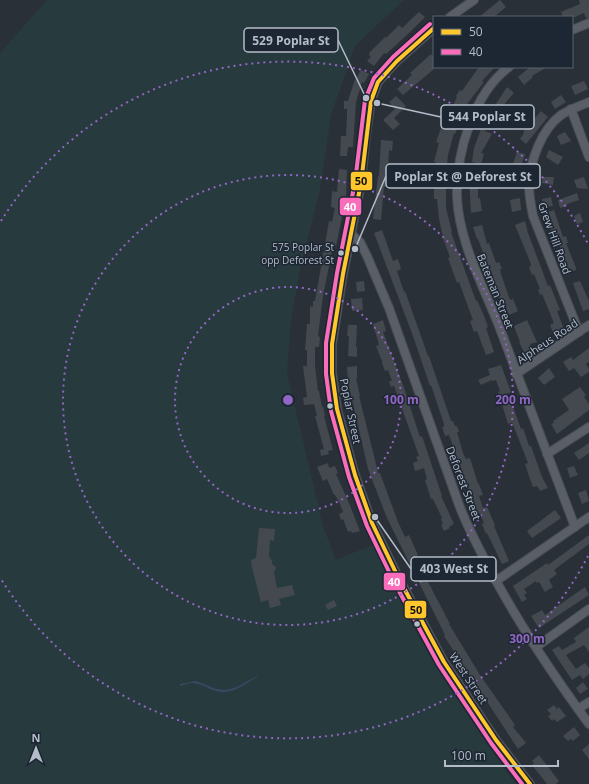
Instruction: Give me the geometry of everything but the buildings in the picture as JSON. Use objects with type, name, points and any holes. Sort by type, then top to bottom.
[{"type":"street","points":[[451,16],[474,0]]},
{"type":"street","points":[[573,30],[589,23]]},
{"type":"street","name":"Poplar Street","points":[[399,578],[372,523],[355,475],[337,410],[332,373],[332,344],[343,274],[361,184],[371,101],[378,82],[433,29]]},
{"type":"street","name":"Bateman Street","points":[[509,68],[491,85],[475,111],[464,141],[457,197],[460,223],[470,255],[574,527]]},
{"type":"street","name":"Grew Hill Road","points":[[579,332],[533,216],[529,184],[534,155],[544,133],[560,116],[589,102]]},
{"type":"street","points":[[571,110],[589,157]]},
{"type":"street","name":"Deforest Street","points":[[351,234],[360,242],[389,308],[462,514],[512,610],[589,724]]},
{"type":"street","name":"Alpheus Road","points":[[516,374],[589,325]]},
{"type":"street","points":[[547,454],[589,426]]},
{"type":"street","points":[[496,581],[589,517]]},
{"type":"street","name":"West Street","points":[[399,578],[444,662],[496,740],[530,784]]},
{"type":"street","points":[[536,647],[589,608]]},
{"type":"street","points":[[578,709],[589,702]]},
{"type":"green space","points":[[47,0],[404,0],[355,46],[331,115],[320,190],[301,265],[291,319],[287,373],[323,526],[336,560],[375,544],[408,617],[445,680],[507,773],[517,784],[0,784],[0,53]]},
{"type":"water","points":[[257,676],[240,687],[227,692],[218,692],[196,683],[189,683],[180,686],[180,684],[196,681],[216,689],[226,690],[237,687]]},
{"type":"transit line","name":"40","points":[[430,24],[393,57],[374,78],[365,100],[355,182],[337,273],[326,343],[326,374],[331,411],[349,477],[367,526],[393,580],[439,665],[491,743],[522,784]]},
{"type":"transit line","name":"50","points":[[433,29],[397,61],[378,82],[371,101],[361,183],[343,274],[332,344],[332,373],[337,409],[355,475],[372,523],[398,577],[444,662],[496,740],[530,784]]},
{"type":"place","name":"529 Poplar St","points":[[366,98]]},
{"type":"place","name":"544 Poplar St","points":[[377,103]]},
{"type":"place","name":"Poplar St @ Deforest St","points":[[355,249]]},
{"type":"place","name":"575 Poplar St opp Deforest St","points":[[341,253]]},
{"type":"place","name":"403 West St","points":[[375,517]]}]
